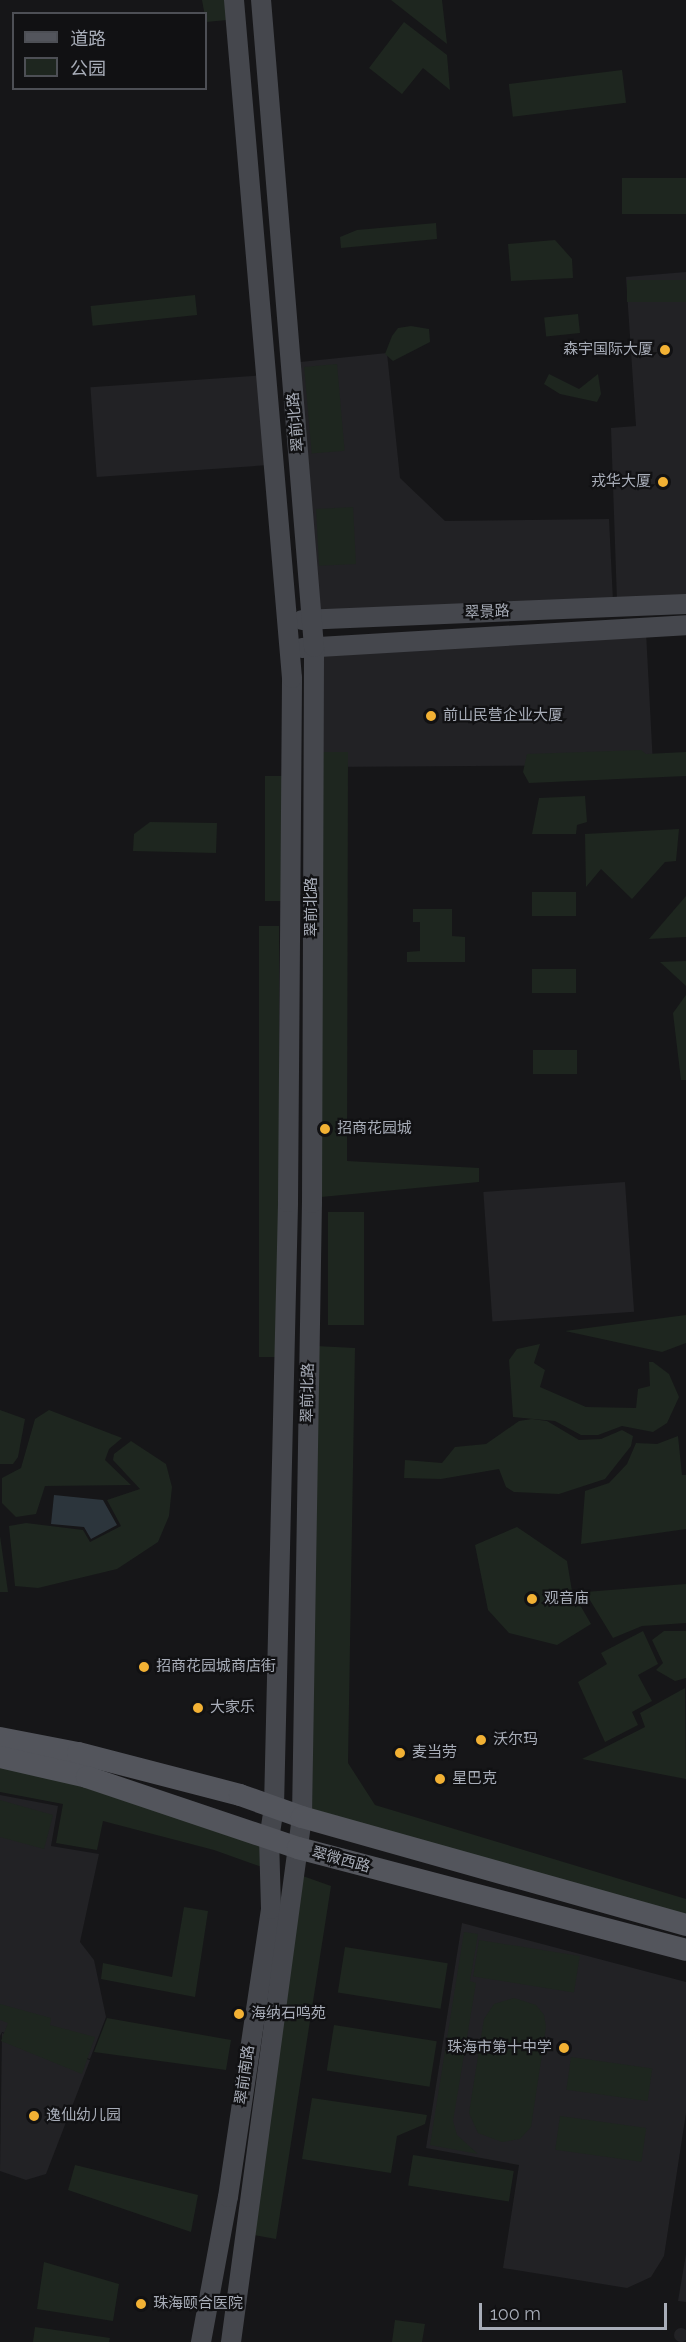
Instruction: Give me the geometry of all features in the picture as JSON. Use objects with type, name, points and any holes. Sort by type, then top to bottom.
[{"type":"main road","name":"翠前北路","points":[[234,0],[290,649],[288,1202],[274,1807]]},
{"type":"main road","name":"翠前北路","points":[[261,0],[314,647],[312,1203],[302,1817],[297,1848]]},
{"type":"main road","name":"翠景路","points":[[288,620],[686,604]]},
{"type":"main road","name":"翠景路","points":[[290,649],[686,625]]},
{"type":"main road","name":"翠微西路","points":[[0,1738],[183,1780],[302,1817],[686,1925]]},
{"type":"main road","name":"翠微西路","points":[[0,1757],[87,1777],[297,1848],[686,1950]]},
{"type":"main road","points":[[176,1807],[183,1780]]},
{"type":"main road","name":"翠前南路","points":[[201,2342],[228,2197],[271,1909],[269,1839],[274,1807]]},
{"type":"main road","name":"翠前南路","points":[[231,2342],[297,1848]]},
{"type":"shaded area","points":[[686,272],[686,599],[617,601],[611,428],[636,426],[626,277]]},
{"type":"shaded area","points":[[387,353],[400,478],[445,521],[609,519],[613,601],[318,613],[300,362]]},
{"type":"shaded area","points":[[266,375],[272,465],[97,477],[90,387]]},
{"type":"shaded area","points":[[646,632],[653,765],[317,767],[318,650]]},
{"type":"shaded area","points":[[625,1182],[634,1312],[492,1322],[483,1192]]},
{"type":"shaded area","points":[[54,1495],[103,1500],[117,1525],[91,1539],[84,1527],[51,1524]]},
{"type":"shaded area","points":[[0,1795],[58,1806],[51,1846],[99,1854],[80,1942],[94,1960],[106,2017],[90,2059],[2,2032],[0,2036]]},
{"type":"shaded area","name":"珠海市第十中学","points":[[462,1923],[686,1982],[686,2113],[664,2256],[651,2277],[627,2288],[503,2268],[519,2165],[426,2148]]},
{"type":"shaded area","name":"逸仙幼儿园","points":[[2,2033],[90,2060],[46,2174],[26,2180],[0,2171]]},
{"type":"shaded area","points":[[686,2254],[686,2302],[678,2301]]},
{"type":"shaded area","points":[[678,2328],[686,2330],[687,2339],[684,2342],[678,2342],[674,2338],[674,2332]]},
{"type":"green space","points":[[202,0],[225,0],[227,20],[207,22],[207,12],[204,12]]},
{"type":"green space","points":[[391,0],[442,0],[447,44]]},
{"type":"green space","points":[[404,22],[447,55],[450,90],[423,68],[402,94],[369,68]]},
{"type":"green space","points":[[622,70],[626,103],[513,117],[509,84]]},
{"type":"green space","points":[[622,178],[686,178],[686,214],[622,214]]},
{"type":"green space","points":[[436,223],[437,239],[341,248],[340,237],[357,230]]},
{"type":"green space","points":[[555,240],[572,259],[573,278],[511,281],[508,244]]},
{"type":"green space","points":[[627,280],[686,280],[686,302],[627,302]]},
{"type":"green space","points":[[195,295],[197,315],[93,326],[91,306]]},
{"type":"green space","points":[[578,314],[580,333],[546,336],[544,318]]},
{"type":"green space","points":[[411,326],[429,329],[430,342],[393,361],[385,354],[392,336],[398,328]]},
{"type":"green space","points":[[337,364],[345,451],[312,454],[304,367]]},
{"type":"green space","points":[[549,374],[579,389],[598,374],[601,394],[597,402],[560,394],[544,384]]},
{"type":"green space","points":[[353,507],[356,564],[319,566],[316,509]]},
{"type":"green space","points":[[641,750],[646,754],[686,752],[686,776],[529,783],[523,772],[527,754]]},
{"type":"green space","points":[[323,752],[348,752],[347,1161],[479,1168],[479,1182],[321,1197]]},
{"type":"green space","points":[[265,776],[282,776],[282,901],[265,901]]},
{"type":"green space","points":[[585,796],[587,822],[577,825],[576,834],[532,834],[539,798]]},
{"type":"green space","points":[[150,822],[217,823],[216,853],[133,851],[134,834]]},
{"type":"green space","points":[[679,829],[676,861],[665,862],[632,899],[601,869],[586,887],[585,834]]},
{"type":"green space","points":[[532,892],[576,892],[576,916],[532,916]]},
{"type":"green space","points":[[686,896],[686,937],[649,939]]},
{"type":"green space","points":[[413,909],[452,909],[452,936],[465,937],[465,962],[407,962],[407,952],[420,951],[420,922],[413,922]]},
{"type":"green space","points":[[259,926],[279,926],[279,1357],[259,1357]]},
{"type":"green space","points":[[686,961],[686,986],[660,962]]},
{"type":"green space","points":[[532,969],[576,969],[576,993],[532,993]]},
{"type":"green space","points":[[686,995],[686,1080],[681,1080],[673,1013]]},
{"type":"green space","points":[[533,1050],[577,1050],[577,1074],[533,1074]]},
{"type":"green space","points":[[328,1212],[364,1212],[364,1325],[328,1325]]},
{"type":"green space","points":[[686,1315],[686,1343],[662,1352],[565,1331]]},
{"type":"green space","points":[[540,1344],[534,1363],[545,1370],[540,1387],[586,1407],[636,1408],[638,1389],[650,1386],[649,1362],[653,1362],[669,1374],[679,1397],[667,1423],[653,1432],[622,1426],[598,1435],[581,1435],[555,1421],[513,1417],[509,1360],[517,1349]]},
{"type":"green space","points":[[316,1346],[355,1348],[348,1763],[375,1805],[686,1899],[686,1916],[312,1809]]},
{"type":"green space","points":[[0,1410],[25,1419],[18,1457],[13,1464],[0,1464]]},
{"type":"green space","points":[[49,1410],[122,1438],[109,1449],[105,1460],[131,1485],[45,1486],[36,1514],[16,1517],[2,1503],[2,1478],[21,1468],[35,1419]]},
{"type":"green space","points":[[532,1419],[547,1421],[579,1440],[601,1439],[622,1430],[633,1436],[631,1446],[605,1479],[559,1494],[514,1492],[506,1487],[499,1469],[441,1479],[404,1478],[405,1460],[442,1463],[455,1447],[486,1444],[519,1421]]},
{"type":"green space","points":[[678,1436],[682,1475],[686,1475],[686,1529],[581,1544],[585,1491],[609,1483],[627,1464],[636,1443],[657,1444]]},
{"type":"green space","points":[[131,1441],[166,1464],[172,1487],[169,1516],[158,1542],[117,1569],[38,1588],[15,1586],[9,1526],[26,1523],[83,1530],[90,1542],[121,1526],[107,1500],[140,1489],[113,1460],[114,1454]]},
{"type":"green space","points":[[517,1527],[567,1561],[572,1591],[591,1624],[557,1645],[509,1633],[488,1610],[475,1545]]},
{"type":"green space","points":[[0,1536],[8,1592],[0,1592]]},
{"type":"green space","points":[[686,1584],[686,1623],[642,1626],[613,1638],[585,1592]]},
{"type":"green space","points":[[643,1631],[658,1664],[638,1675],[652,1701],[632,1712],[638,1725],[605,1742],[578,1682],[607,1664],[601,1653]]},
{"type":"green space","points":[[664,1631],[686,1631],[686,1678],[675,1681],[656,1670],[663,1663],[652,1640]]},
{"type":"green space","points":[[685,1688],[686,1779],[582,1759],[645,1727],[640,1713]]},
{"type":"green space","points":[[0,1762],[266,1842],[262,1867],[214,1850],[103,1821],[97,1850],[56,1843],[63,1804],[0,1792]]},
{"type":"green space","points":[[0,1800],[53,1815],[44,1849],[0,1837]]},
{"type":"green space","points":[[300,1875],[331,1886],[276,2239],[254,2235]]},
{"type":"green space","points":[[184,1907],[208,1911],[195,1997],[101,1979],[103,1963],[172,1977]]},
{"type":"green space","points":[[464,1932],[478,1934],[470,1981],[476,1983],[453,2121],[457,2135],[478,2154],[430,2145]]},
{"type":"green space","points":[[479,1940],[580,1956],[574,1993],[473,1977]]},
{"type":"green space","points":[[345,1947],[448,1963],[441,2009],[338,1992]]},
{"type":"green space","points":[[514,1998],[536,2005],[544,2015],[546,2027],[531,2127],[520,2139],[502,2142],[478,2133],[469,2113],[484,2019],[494,2004]]},
{"type":"green space","points":[[0,2004],[51,2018],[50,2025],[95,2037],[82,2074],[1,2041],[8,2023],[0,2020]]},
{"type":"green space","points":[[107,2018],[231,2040],[226,2070],[94,2052]]},
{"type":"green space","points":[[334,2025],[437,2041],[430,2087],[327,2070]]},
{"type":"green space","points":[[571,2057],[652,2068],[648,2101],[566,2090]]},
{"type":"green space","points":[[312,2098],[427,2115],[425,2124],[397,2136],[391,2173],[302,2159]]},
{"type":"green space","points":[[560,2116],[646,2128],[641,2162],[555,2150]]},
{"type":"green space","points":[[413,2155],[514,2171],[509,2202],[408,2186]]},
{"type":"green space","points":[[75,2165],[198,2195],[191,2232],[68,2190]]},
{"type":"green space","points":[[44,2262],[119,2284],[113,2321],[37,2309]]},
{"type":"green space","points":[[395,2320],[425,2324],[422,2342],[392,2342]]},
{"type":"green space","points":[[35,2327],[110,2338],[109,2342],[33,2342]]},
{"type":"place","name":"森宇国际大厦","points":[[665,350]]},
{"type":"place","name":"戎华大厦","points":[[663,482]]},
{"type":"place","name":"前山民营企业大厦","points":[[431,716]]},
{"type":"place","name":"招商花园城","points":[[325,1129]]},
{"type":"place","name":"观音庙","points":[[532,1599]]},
{"type":"place","name":"招商花园城商店街","points":[[144,1667]]},
{"type":"place","name":"大家乐","points":[[198,1708]]},
{"type":"place","name":"沃尔玛","points":[[481,1740]]},
{"type":"place","name":"麦当劳","points":[[400,1753]]},
{"type":"place","name":"星巴克","points":[[440,1779]]},
{"type":"place","name":"海纳石鸣苑","points":[[239,2014]]},
{"type":"place","name":"珠海市第十中学","points":[[564,2048]]},
{"type":"place","name":"逸仙幼儿园","points":[[34,2116]]},
{"type":"place","name":"珠海颐合医院","points":[[141,2304]]}]
